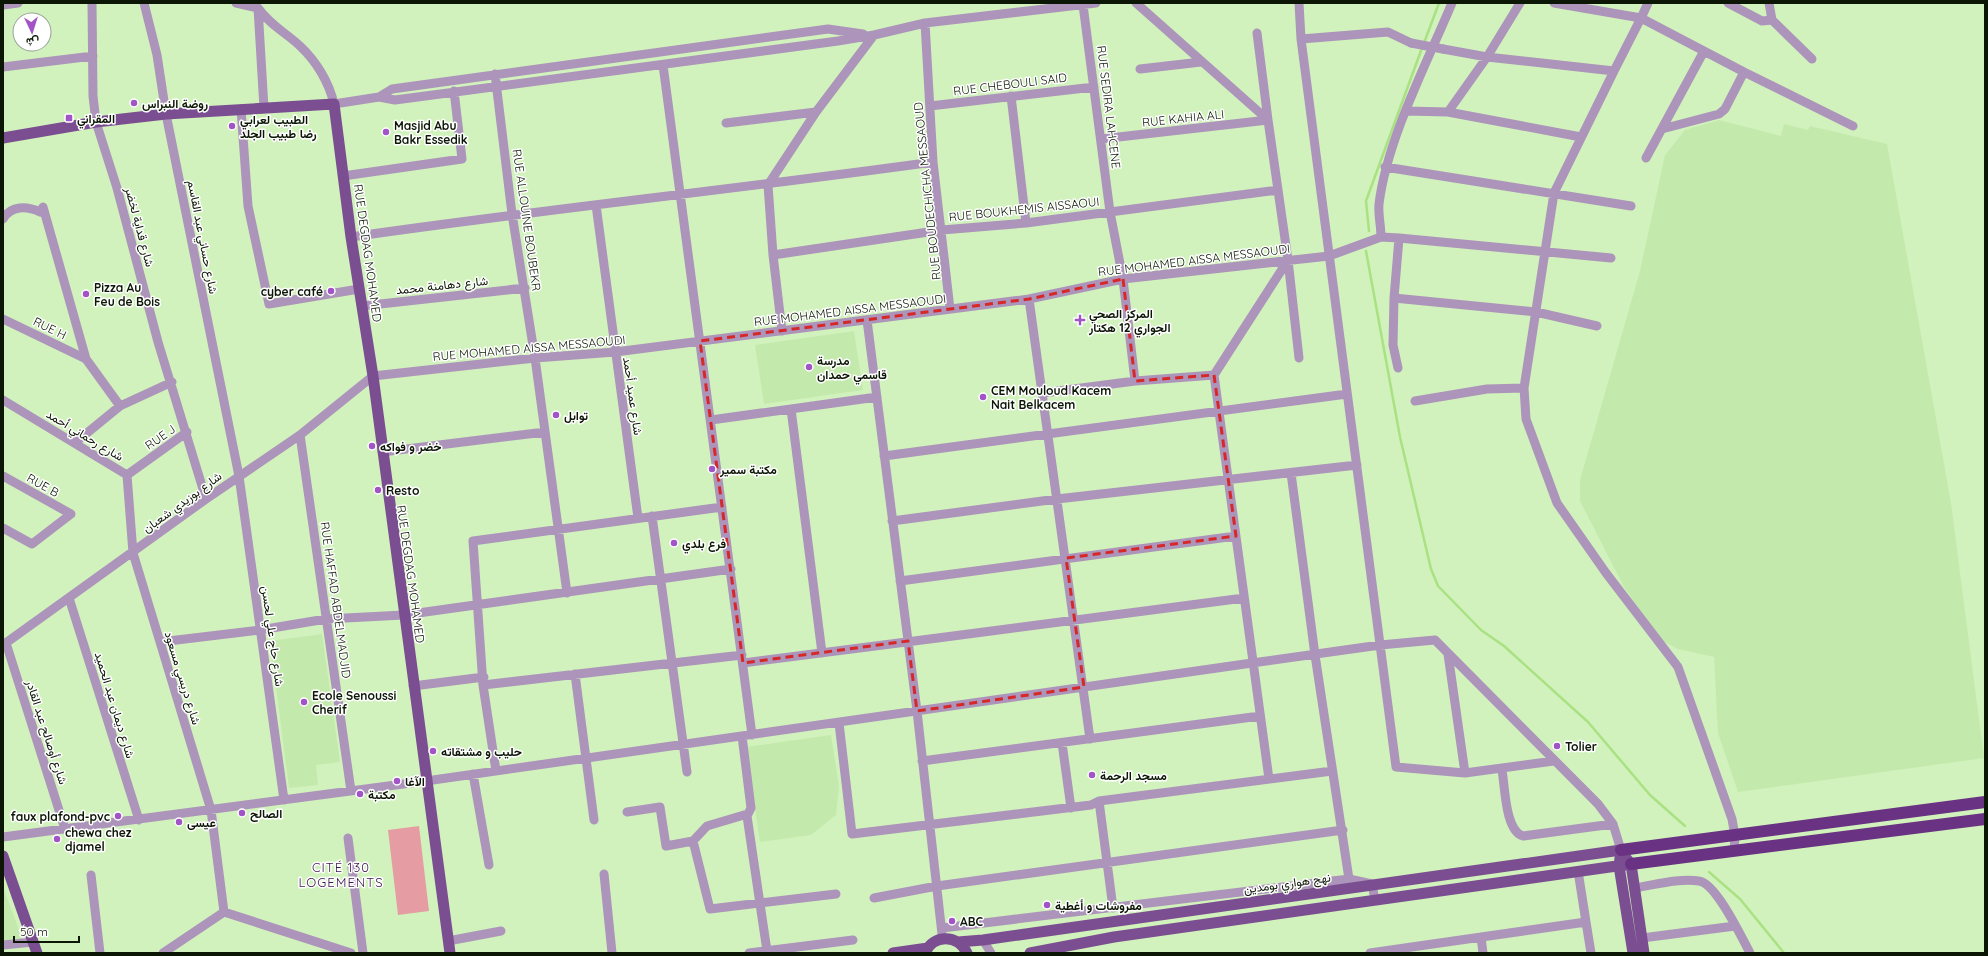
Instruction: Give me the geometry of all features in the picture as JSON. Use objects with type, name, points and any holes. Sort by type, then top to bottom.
[{"type":"highway","points":[[1621,850],[1985,802]]},
{"type":"highway","points":[[1625,865],[1985,819]]},
{"type":"highway","points":[[1790,828],[1792,844]]},
{"type":"main road","points":[[3,138],[96,122],[166,114],[334,104]]},
{"type":"main road","name":"RUE DEGDAG MOHAMED","points":[[334,104],[351,237],[373,376],[413,686],[450,953]]},
{"type":"main road","points":[[1621,850],[1634,888],[1644,953]]},
{"type":"main road","name":"نهج هواري بومدين","points":[[942,933],[958,942],[983,940],[1621,850]]},
{"type":"main road","points":[[3,856],[37,953]]},
{"type":"main road","points":[[1030,953],[1114,937],[1625,865]]},
{"type":"main road","points":[[1625,865],[1633,953]]},
{"type":"main road","points":[[893,953],[926,950],[942,933]]},
{"type":"main road","points":[[958,942],[966,953]]},
{"type":"street","points":[[3,4],[18,3]]},
{"type":"street","name":"شارع قداية لخضر","points":[[92,3],[93,96],[96,122],[117,188],[158,342],[172,382],[206,498]]},
{"type":"street","name":"شارع حساني عبد القاسم","points":[[144,3],[157,55],[166,114],[239,476]]},
{"type":"street","points":[[236,3],[258,8],[268,22],[300,46],[320,71],[330,87],[334,104],[379,97],[396,100],[498,85],[663,65],[874,35],[925,23],[1096,3]]},
{"type":"street","points":[[1136,3],[1268,120]]},
{"type":"street","points":[[1299,3],[1301,39],[1396,767],[1465,773],[1502,770],[1554,761]]},
{"type":"street","points":[[1452,3],[1406,111],[1385,167],[1379,205],[1381,237],[1611,258]]},
{"type":"street","points":[[1448,112],[1487,57],[1520,3]]},
{"type":"street","points":[[1554,3],[1641,18],[1744,72],[1853,126]]},
{"type":"street","points":[[1648,3],[1554,193],[1524,388],[1526,419],[1557,502],[1606,573],[1678,667],[1732,819],[1735,836],[1734,851]]},
{"type":"street","points":[[1728,3],[1762,21],[1772,20]]},
{"type":"street","points":[[1769,3],[1772,20],[1812,59]]},
{"type":"street","name":"RUE SEDIRA LAHCENE","points":[[1084,5],[1110,212],[1123,279],[1136,381]]},
{"type":"street","points":[[258,8],[264,108]]},
{"type":"street","name":"RUE BOUDECHICHA MESSAOUD","points":[[925,23],[933,162],[950,309]]},
{"type":"street","points":[[379,97],[392,89],[828,29],[874,35]]},
{"type":"street","points":[[1257,32],[1288,260],[1299,358]]},
{"type":"street","points":[[1301,39],[1388,32],[1411,43],[1487,57],[1614,71]]},
{"type":"street","points":[[782,331],[773,255],[768,185],[816,112],[874,35]]},
{"type":"street","points":[[1646,158],[1704,51]]},
{"type":"street","points":[[3,67],[93,56]]},
{"type":"street","points":[[1140,69],[1201,62]]},
{"type":"street","points":[[663,65],[752,735]]},
{"type":"street","points":[[1662,129],[1719,114],[1725,108],[1744,72]]},
{"type":"street","name":"RUE ALLOUINE BOUBEKR","points":[[495,74],[498,85],[512,214],[536,358],[545,432],[560,528],[567,593]]},
{"type":"street","name":"RUE CHEBOULI SAID","points":[[930,106],[1094,87]]},
{"type":"street","points":[[344,176],[462,159],[454,91]]},
{"type":"street","points":[[1011,96],[1026,223]]},
{"type":"street","points":[[241,109],[248,206],[269,304],[359,289]]},
{"type":"street","points":[[1406,111],[1448,112],[1581,136]]},
{"type":"street","points":[[726,123],[816,112]]},
{"type":"street","name":"RUE KAHIA ALI","points":[[1101,139],[1268,120]]},
{"type":"street","points":[[351,237],[512,214],[680,196],[933,162]]},
{"type":"street","points":[[1385,167],[1631,206]]},
{"type":"street","name":"RUE BOUKHEMIS AISSAOUI","points":[[773,255],[942,230],[1026,223],[1278,190]]},
{"type":"street","name":"شارع عميد أحمد","points":[[596,205],[638,518]]},
{"type":"street","points":[[3,218],[15,208],[26,208],[40,212],[43,207],[86,359],[120,406]]},
{"type":"street","name":"RUE MOHAMED AISSA MESSAOUDI","points":[[373,376],[536,358],[615,352],[1029,299],[1123,279],[1329,256],[1381,237]]},
{"type":"street","points":[[1398,368],[1392,344],[1399,238]]},
{"type":"street","points":[[1269,779],[1252,663],[1214,374],[1288,260]]},
{"type":"street","name":"شارع دهامنة محمد","points":[[362,306],[525,288]]},
{"type":"street","points":[[1394,298],[1536,312],[1597,326]]},
{"type":"street","points":[[1029,299],[1075,622],[1090,739]]},
{"type":"street","name":"RUE H","points":[[3,319],[86,359]]},
{"type":"street","points":[[867,320],[917,711],[942,933],[1113,908],[1349,879],[1372,884],[1375,900]]},
{"type":"street","points":[[1043,393],[1136,381],[1214,374]]},
{"type":"street","name":"شارع بوزيدي شعبان","points":[[5,644],[133,553],[206,498],[300,435],[373,376]]},
{"type":"street","points":[[76,442],[120,406],[172,382]]},
{"type":"street","points":[[1415,401],[1487,389],[1524,388]]},
{"type":"street","points":[[884,456],[1347,394]]},
{"type":"street","points":[[711,420],[877,397]]},
{"type":"street","name":"شارع رحماني أحمد","points":[[3,400],[76,442],[127,475],[133,553]]},
{"type":"street","points":[[791,409],[822,653]]},
{"type":"street","name":"RUE J","points":[[127,475],[187,432]]},
{"type":"street","points":[[382,452],[545,432]]},
{"type":"street","name":"RUE HAFFAD ABDELMADJID","points":[[300,435],[351,791]]},
{"type":"street","points":[[892,521],[1057,499],[1357,465]]},
{"type":"street","points":[[1291,472],[1315,655],[1332,771],[1343,830],[1349,879]]},
{"type":"street","name":"RUE B","points":[[3,476],[71,514],[32,544],[3,528]]},
{"type":"street","name":"شارع حاج علي لحسن","points":[[239,476],[284,800]]},
{"type":"street","points":[[496,771],[484,681],[473,540],[722,507]]},
{"type":"street","points":[[652,516],[687,772]]},
{"type":"street","points":[[900,581],[1236,536]]},
{"type":"street","name":"شارع دريسي مسعود","points":[[133,553],[211,810],[224,912]]},
{"type":"street","points":[[160,642],[260,630],[326,619],[404,615],[731,569]]},
{"type":"street","name":"شارع ديمان عبد الحميد","points":[[69,598],[139,820]]},
{"type":"street","points":[[413,686],[575,674],[672,663],[822,653],[908,641],[1075,622],[1244,598]]},
{"type":"street","points":[[3,837],[426,781],[1380,645],[1435,640],[1598,804],[1613,824],[1621,850]]},
{"type":"street","name":"شارع أوصالح عبد القادر","points":[[5,644],[65,829]]},
{"type":"street","points":[[1448,654],[1465,773]]},
{"type":"street","points":[[575,674],[594,820]]},
{"type":"street","points":[[922,761],[1260,716]]},
{"type":"street","points":[[839,723],[852,834],[1071,808],[1091,805],[1099,801],[1332,771]]},
{"type":"street","points":[[742,736],[751,808],[747,816],[767,951]]},
{"type":"street","points":[[1062,742],[1071,808]]},
{"type":"street","points":[[1502,770],[1510,822],[1517,834],[1522,836],[1613,824]]},
{"type":"street","points":[[473,774],[489,865]]},
{"type":"street","points":[[1099,801],[1113,908]]},
{"type":"street","points":[[627,812],[660,807],[666,846],[693,841],[707,826],[744,815],[747,816]]},
{"type":"street","points":[[874,898],[937,886],[1343,830]]},
{"type":"street","points":[[348,838],[363,953]]},
{"type":"street","points":[[693,841],[710,909],[836,894]]},
{"type":"street","points":[[1578,871],[1591,953]]},
{"type":"street","points":[[604,874],[612,953]]},
{"type":"street","points":[[91,875],[100,953]]},
{"type":"street","points":[[1634,888],[1679,882],[1701,881],[1714,890],[1750,953]]},
{"type":"street","points":[[163,953],[224,912],[351,953]]},
{"type":"street","points":[[1371,953],[1586,922]]},
{"type":"street","points":[[1642,938],[1735,926]]},
{"type":"street","points":[[448,942],[501,931]]},
{"type":"street","points":[[1481,937],[1483,953]]},
{"type":"street","points":[[749,953],[853,940]]},
{"type":"street","points":[[983,940],[991,953]]},
{"type":"street","points":[[3,946],[33,942]]},
{"type":"highlighted area","points":[[1123,279],[1135,381],[1214,375],[1236,536],[1066,558],[1084,687],[917,711],[908,641],[743,663],[700,341],[1029,299]]},
{"type":"shaded area","points":[[1719,120],[1781,136],[1784,124],[1808,130],[1810,126],[1887,144],[1951,503],[1984,758],[1738,792],[1718,733],[1714,657],[1678,649],[1659,639],[1624,587],[1580,501],[1580,480],[1640,271],[1665,155],[1685,130]]},
{"type":"shaded area","name":"مدرسة قاسمي حمدان","points":[[854,331],[863,390],[764,404],[755,345]]},
{"type":"shaded area","name":"Ecole Senoussi Cherif","points":[[322,634],[340,762],[316,765],[318,785],[289,788],[270,641]]},
{"type":"shaded area","points":[[831,735],[839,786],[836,815],[811,835],[760,842],[746,747]]},
{"type":"shaded area","points":[[419,826],[429,911],[398,915],[388,830]]},
{"type":"shaded area","points":[[3,887],[22,938],[3,941]]},
{"type":"waterway","points":[[1424,43],[1439,3]]},
{"type":"waterway","points":[[1369,231],[1366,201],[1422,48]]},
{"type":"waterway","points":[[1366,251],[1400,437],[1431,569],[1438,586],[1481,630],[1504,646],[1588,722],[1650,795],[1685,826]]},
{"type":"waterway","points":[[1709,872],[1740,899],[1784,953]]},
{"type":"place","name":"روضة النبراس","points":[[134,103]]},
{"type":"place","name":"المقراني","points":[[69,118]]},
{"type":"place","name":"الطبيب لعرابي رضا طبيب الجلد","points":[[232,126]]},
{"type":"place","name":"Masjid Abu Bakr Essedik","points":[[386,132]]},
{"type":"place","name":"cyber café","points":[[331,291]]},
{"type":"place","name":"Pizza Au Feu de Bois","points":[[86,294]]},
{"type":"place","name":"المركز الصحي الجواري 12 هكتار","points":[[1080,320]]},
{"type":"place","name":"مدرسة قاسمي حمدان","points":[[809,367]]},
{"type":"place","name":"CEM Mouloud Kacem Nait Belkacem","points":[[983,397]]},
{"type":"place","name":"توابل","points":[[556,415]]},
{"type":"place","name":"خضر و فواكه","points":[[372,446]]},
{"type":"place","name":"مكتبة سمير","points":[[712,469]]},
{"type":"place","name":"Resto","points":[[378,490]]},
{"type":"place","name":"فرع بلدي","points":[[674,543]]},
{"type":"place","name":"Ecole Senoussi Cherif","points":[[304,702]]},
{"type":"place","name":"Tolier","points":[[1557,746]]},
{"type":"place","name":"حليب و مشتقاته","points":[[433,751]]},
{"type":"place","name":"مسجد الرحمة","points":[[1092,775]]},
{"type":"place","name":"الآغا","points":[[397,781]]},
{"type":"place","name":"مكتبة","points":[[360,794]]},
{"type":"place","name":"الصالح","points":[[242,813]]},
{"type":"place","name":"faux plafond-pvc","points":[[118,816]]},
{"type":"place","name":"عيسى","points":[[179,822]]},
{"type":"place","name":"chewa chez djamel","points":[[57,839]]},
{"type":"place","name":"مفروشات و أغطية","points":[[1047,905]]},
{"type":"place","name":"ABC","points":[[952,921]]},
{"type":"district","name":"CITÉ 130 LOGEMENTS","points":[[341,874]]}]
